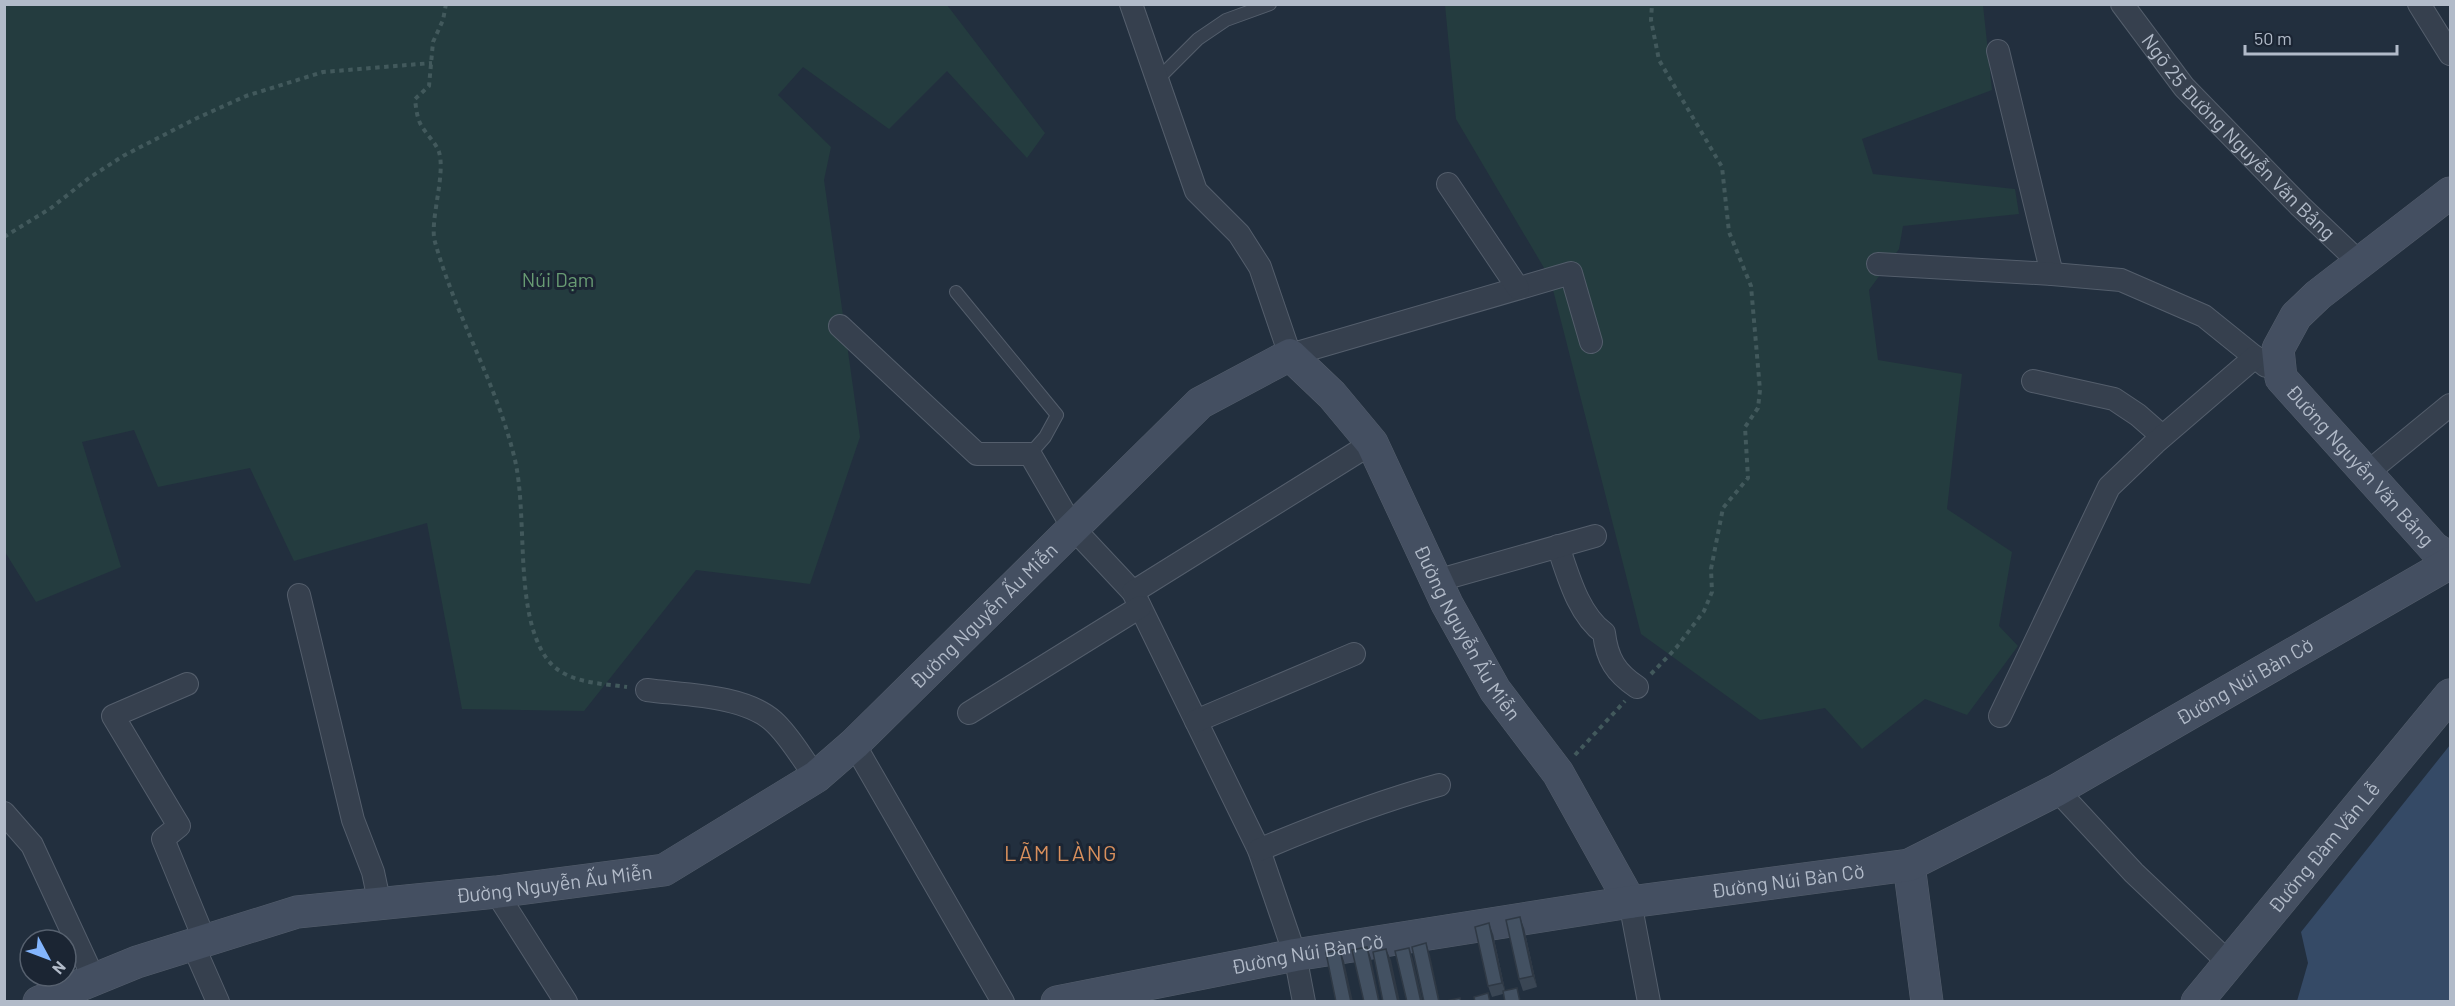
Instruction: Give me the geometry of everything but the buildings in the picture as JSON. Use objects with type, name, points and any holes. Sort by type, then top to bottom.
[{"type":"street","points":[[1131,4],[1196,190],[1239,234],[1260,267],[1290,355],[1571,273],[1591,342]]},
{"type":"street","name":"Ngõ 25 Đường Nguyễn Văn Bảng","points":[[2122,4],[2184,87],[2300,206],[2360,263]]},
{"type":"street","points":[[2419,4],[2451,54]]},
{"type":"street","points":[[1998,51],[2052,274]]},
{"type":"street","points":[[1448,184],[1518,288]]},
{"type":"street","name":"Đường Nguyễn Văn Bảng","points":[[2451,193],[2318,296],[2296,316],[2278,349],[2281,378],[2434,548],[2451,561]]},
{"type":"street","points":[[1878,264],[2121,280],[2204,316],[2281,378]]},
{"type":"street","points":[[840,326],[977,454],[1030,454],[1073,528],[1137,599],[1259,850],[1295,955],[1304,1002]]},
{"type":"street","name":"Đường Nguyễn Ấu Miễn","points":[[39,1002],[137,962],[297,912],[496,892],[664,870],[816,777],[854,744],[1200,403],[1290,355],[1332,395],[1372,443],[1436,581],[1495,690],[1558,773],[1630,902]]},
{"type":"street","points":[[2000,716],[2109,487],[2162,436],[2254,357]]},
{"type":"street","points":[[2033,381],[2114,399],[2138,415],[2162,436]]},
{"type":"street","points":[[2367,473],[2451,405]]},
{"type":"street","points":[[969,713],[1372,443]]},
{"type":"street","points":[[1436,581],[1595,536]]},
{"type":"street","points":[[1557,546],[1576,595],[1594,626],[1604,633],[1606,650],[1621,676],[1637,687]]},
{"type":"street","name":"Đường Núi Bàn Cờ","points":[[1057,1002],[1295,955],[1630,902],[1909,865],[2057,790],[2451,561]]},
{"type":"street","points":[[299,596],[353,820],[373,872],[380,905]]},
{"type":"street","points":[[1196,721],[1354,654]]},
{"type":"street","points":[[187,684],[113,716],[179,826],[164,839],[218,1002]]},
{"type":"street","points":[[647,690],[724,699],[755,710],[772,719],[783,730],[816,777]]},
{"type":"street","name":"Đường Đàm Văn Lễ","points":[[2197,1002],[2451,695]]},
{"type":"street","points":[[854,744],[1003,1002]]},
{"type":"street","points":[[1259,850],[1334,818],[1385,800],[1439,785]]},
{"type":"street","points":[[2057,790],[2134,873],[2228,962]]},
{"type":"street","points":[[4,813],[32,845],[94,980]]},
{"type":"street","points":[[1909,865],[1928,1002]]},
{"type":"street","points":[[496,892],[566,1002]]},
{"type":"street","points":[[1630,902],[1649,1002]]},
{"type":"lane","points":[[1158,79],[1198,39],[1227,20],[1270,4]]},
{"type":"lane","points":[[956,292],[1057,415],[1045,436],[1030,454]]},
{"type":"path","points":[[446,4],[443,20],[433,42],[429,86],[415,99],[419,123],[439,152],[434,239],[462,318],[481,359],[515,460],[521,501],[531,628],[545,656],[564,674],[574,679],[647,690]]},
{"type":"path","points":[[1558,773],[1676,648],[1704,611],[1712,592],[1711,569],[1723,508],[1748,478],[1745,427],[1758,408],[1760,390],[1750,286],[1729,232],[1722,167],[1659,60],[1651,20],[1652,4]]},
{"type":"path","points":[[4,237],[51,208],[89,178],[123,156],[246,96],[323,72],[432,63]]},
{"type":"green space","name":"Núi Dạm","points":[[5,5],[947,5],[1045,133],[1027,158],[947,71],[889,129],[803,67],[778,95],[831,147],[824,180],[860,437],[810,584],[696,570],[584,711],[462,709],[427,523],[294,561],[250,468],[158,487],[134,430],[82,442],[121,567],[36,602],[5,552]]},
{"type":"green space","points":[[1445,5],[1983,5],[1992,90],[1862,139],[1873,174],[2015,189],[2019,214],[1903,226],[1899,249],[1869,290],[1878,360],[1962,374],[1947,509],[2012,552],[1999,626],[2018,646],[1967,715],[1925,699],[1862,749],[1825,708],[1760,720],[1641,634],[1550,278],[1456,119]]},
{"type":"water","points":[[2450,745],[2450,1001],[2297,1001],[2308,963],[2301,932]]},
{"type":"district","name":"LÃM LÀNG","points":[[1061,853]]}]
